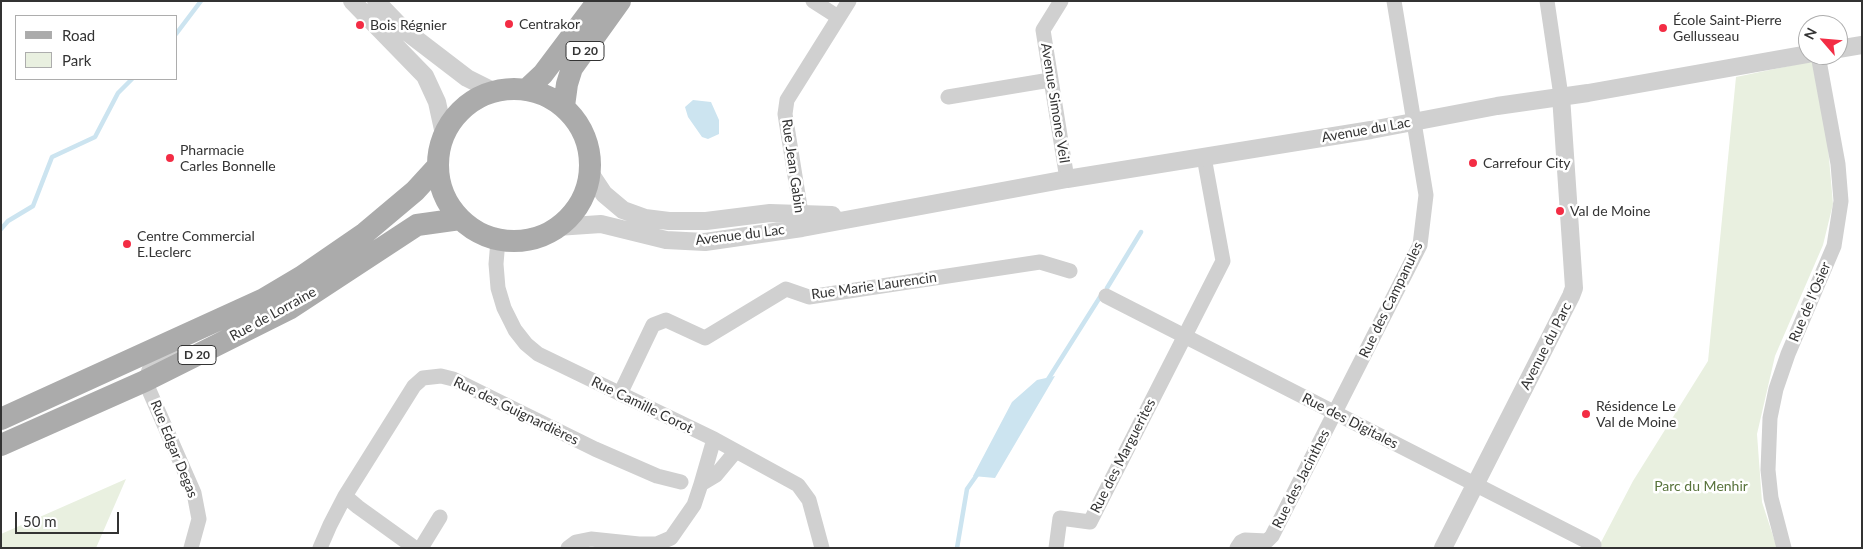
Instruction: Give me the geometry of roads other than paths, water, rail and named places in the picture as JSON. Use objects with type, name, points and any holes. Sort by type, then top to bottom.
[{"type":"main road","name":"D 20","points":[[527,89],[543,74],[598,1]]},
{"type":"main road","name":"D 20","points":[[564,106],[567,84],[572,68],[620,1]]},
{"type":"main road","points":[[510,88],[527,89],[543,93],[564,106],[580,125],[589,148],[590,173],[584,197],[569,218],[557,227],[548,233],[524,241],[498,240],[478,232],[460,219],[448,204],[440,186],[437,167],[439,150],[444,134],[456,115],[472,100],[493,91],[510,88]]},
{"type":"main road","name":"Rue de Lorraine","points":[[1,419],[264,299],[301,277],[364,233],[415,191],[437,167]]},
{"type":"main road","name":"Rue de Lorraine","points":[[1,446],[146,381],[289,309],[418,225],[460,219]]},
{"type":"street","points":[[352,1],[424,76],[437,102],[444,134]]},
{"type":"street","points":[[376,1],[403,29],[467,78],[493,91]]},
{"type":"street","points":[[813,1],[838,18]]},
{"type":"street","name":"Rue Jean Gabin","points":[[800,221],[785,114],[787,100],[848,1]]},
{"type":"street","name":"Avenue Simone Veil","points":[[1061,1],[1043,30],[1067,179]]},
{"type":"street","name":"Rue des Campanules","points":[[1334,413],[1420,246],[1426,195],[1394,1]]},
{"type":"street","points":[[1547,1],[1561,96]]},
{"type":"street","points":[[1848,47],[1862,45]]},
{"type":"street","name":"Avenue du Lac","points":[[557,227],[601,224],[666,240],[705,242],[800,221],[924,206],[1067,179],[1204,158],[1798,56]]},
{"type":"street","name":"Rue de l’Osier","points":[[1784,548],[1771,498],[1768,470],[1770,418],[1776,389],[1788,354],[1834,246],[1841,201],[1838,164],[1820,65]]},
{"type":"street","points":[[948,97],[1050,80]]},
{"type":"street","name":"Avenue du Parc","points":[[1443,548],[1574,288],[1561,96]]},
{"type":"street","points":[[1184,336],[1223,261],[1204,158]]},
{"type":"street","name":"Avenue du Lac","points":[[590,173],[604,194],[623,210],[644,218],[669,221],[706,221],[770,212],[800,221]]},
{"type":"street","name":"Rue Camille Corot","points":[[498,240],[496,264],[498,288],[504,308],[514,330],[526,344],[538,354],[714,439],[798,485],[809,500],[822,548]]},
{"type":"street","name":"Rue Marie Laurencin","points":[[620,394],[653,325],[666,320],[705,338],[786,289],[809,297],[1040,262],[1070,270]]},
{"type":"street","name":"Rue des Digitales","points":[[1106,296],[1594,545]]},
{"type":"street","points":[[146,381],[151,365],[162,355],[249,312],[264,299]]},
{"type":"street","name":"Rue des Marguerites","points":[[1056,548],[1060,518],[1090,522],[1184,336]]},
{"type":"street","name":"Rue des Guignardières","points":[[320,548],[345,496],[414,386],[423,378],[441,376],[453,379],[595,449],[648,472],[681,482]]},
{"type":"street","name":"Rue Edgar Degas","points":[[146,381],[194,493],[199,519],[191,548]]},
{"type":"street","name":"Rue des Jacinthes","points":[[1237,548],[1245,540],[1266,541],[1272,536],[1334,413]]},
{"type":"street","points":[[568,548],[576,542],[591,539],[657,544],[671,538],[694,505],[714,439]]},
{"type":"street","points":[[701,484],[716,475],[736,451]]},
{"type":"street","points":[[345,496],[415,548]]},
{"type":"street","points":[[421,548],[440,517]]},
{"type":"water","points":[[693,100],[711,102],[719,120],[719,134],[708,139],[702,137],[688,117],[685,107]]},
{"type":"water","points":[[1055,376],[995,478],[973,476],[1012,402],[1037,380]]},
{"type":"waterway","points":[[178,31],[201,1]]},
{"type":"waterway","points":[[1,229],[8,221],[33,206],[52,157],[95,137],[118,93],[131,80]]},
{"type":"waterway","points":[[1107,288],[1141,232]]},
{"type":"waterway","points":[[1047,381],[1100,297]]},
{"type":"waterway","points":[[957,548],[967,489],[979,472]]},
{"type":"place","name":"Centrakor","points":[[509,24]]},
{"type":"place","name":"Bois Régnier","points":[[360,25]]},
{"type":"place","name":"École Saint-Pierre Gellusseau","points":[[1663,28]]},
{"type":"place","name":"Pharmacie Carles Bonnelle","points":[[170,158]]},
{"type":"place","name":"Carrefour City","points":[[1473,163]]},
{"type":"place","name":"Val de Moine","points":[[1560,211]]},
{"type":"place","name":"Centre Commercial E.Leclerc","points":[[127,244]]},
{"type":"place","name":"Résidence Le Val de Moine","points":[[1586,414]]},
{"type":"park label","name":"Parc du Menhir","points":[[1701,486]]}]
